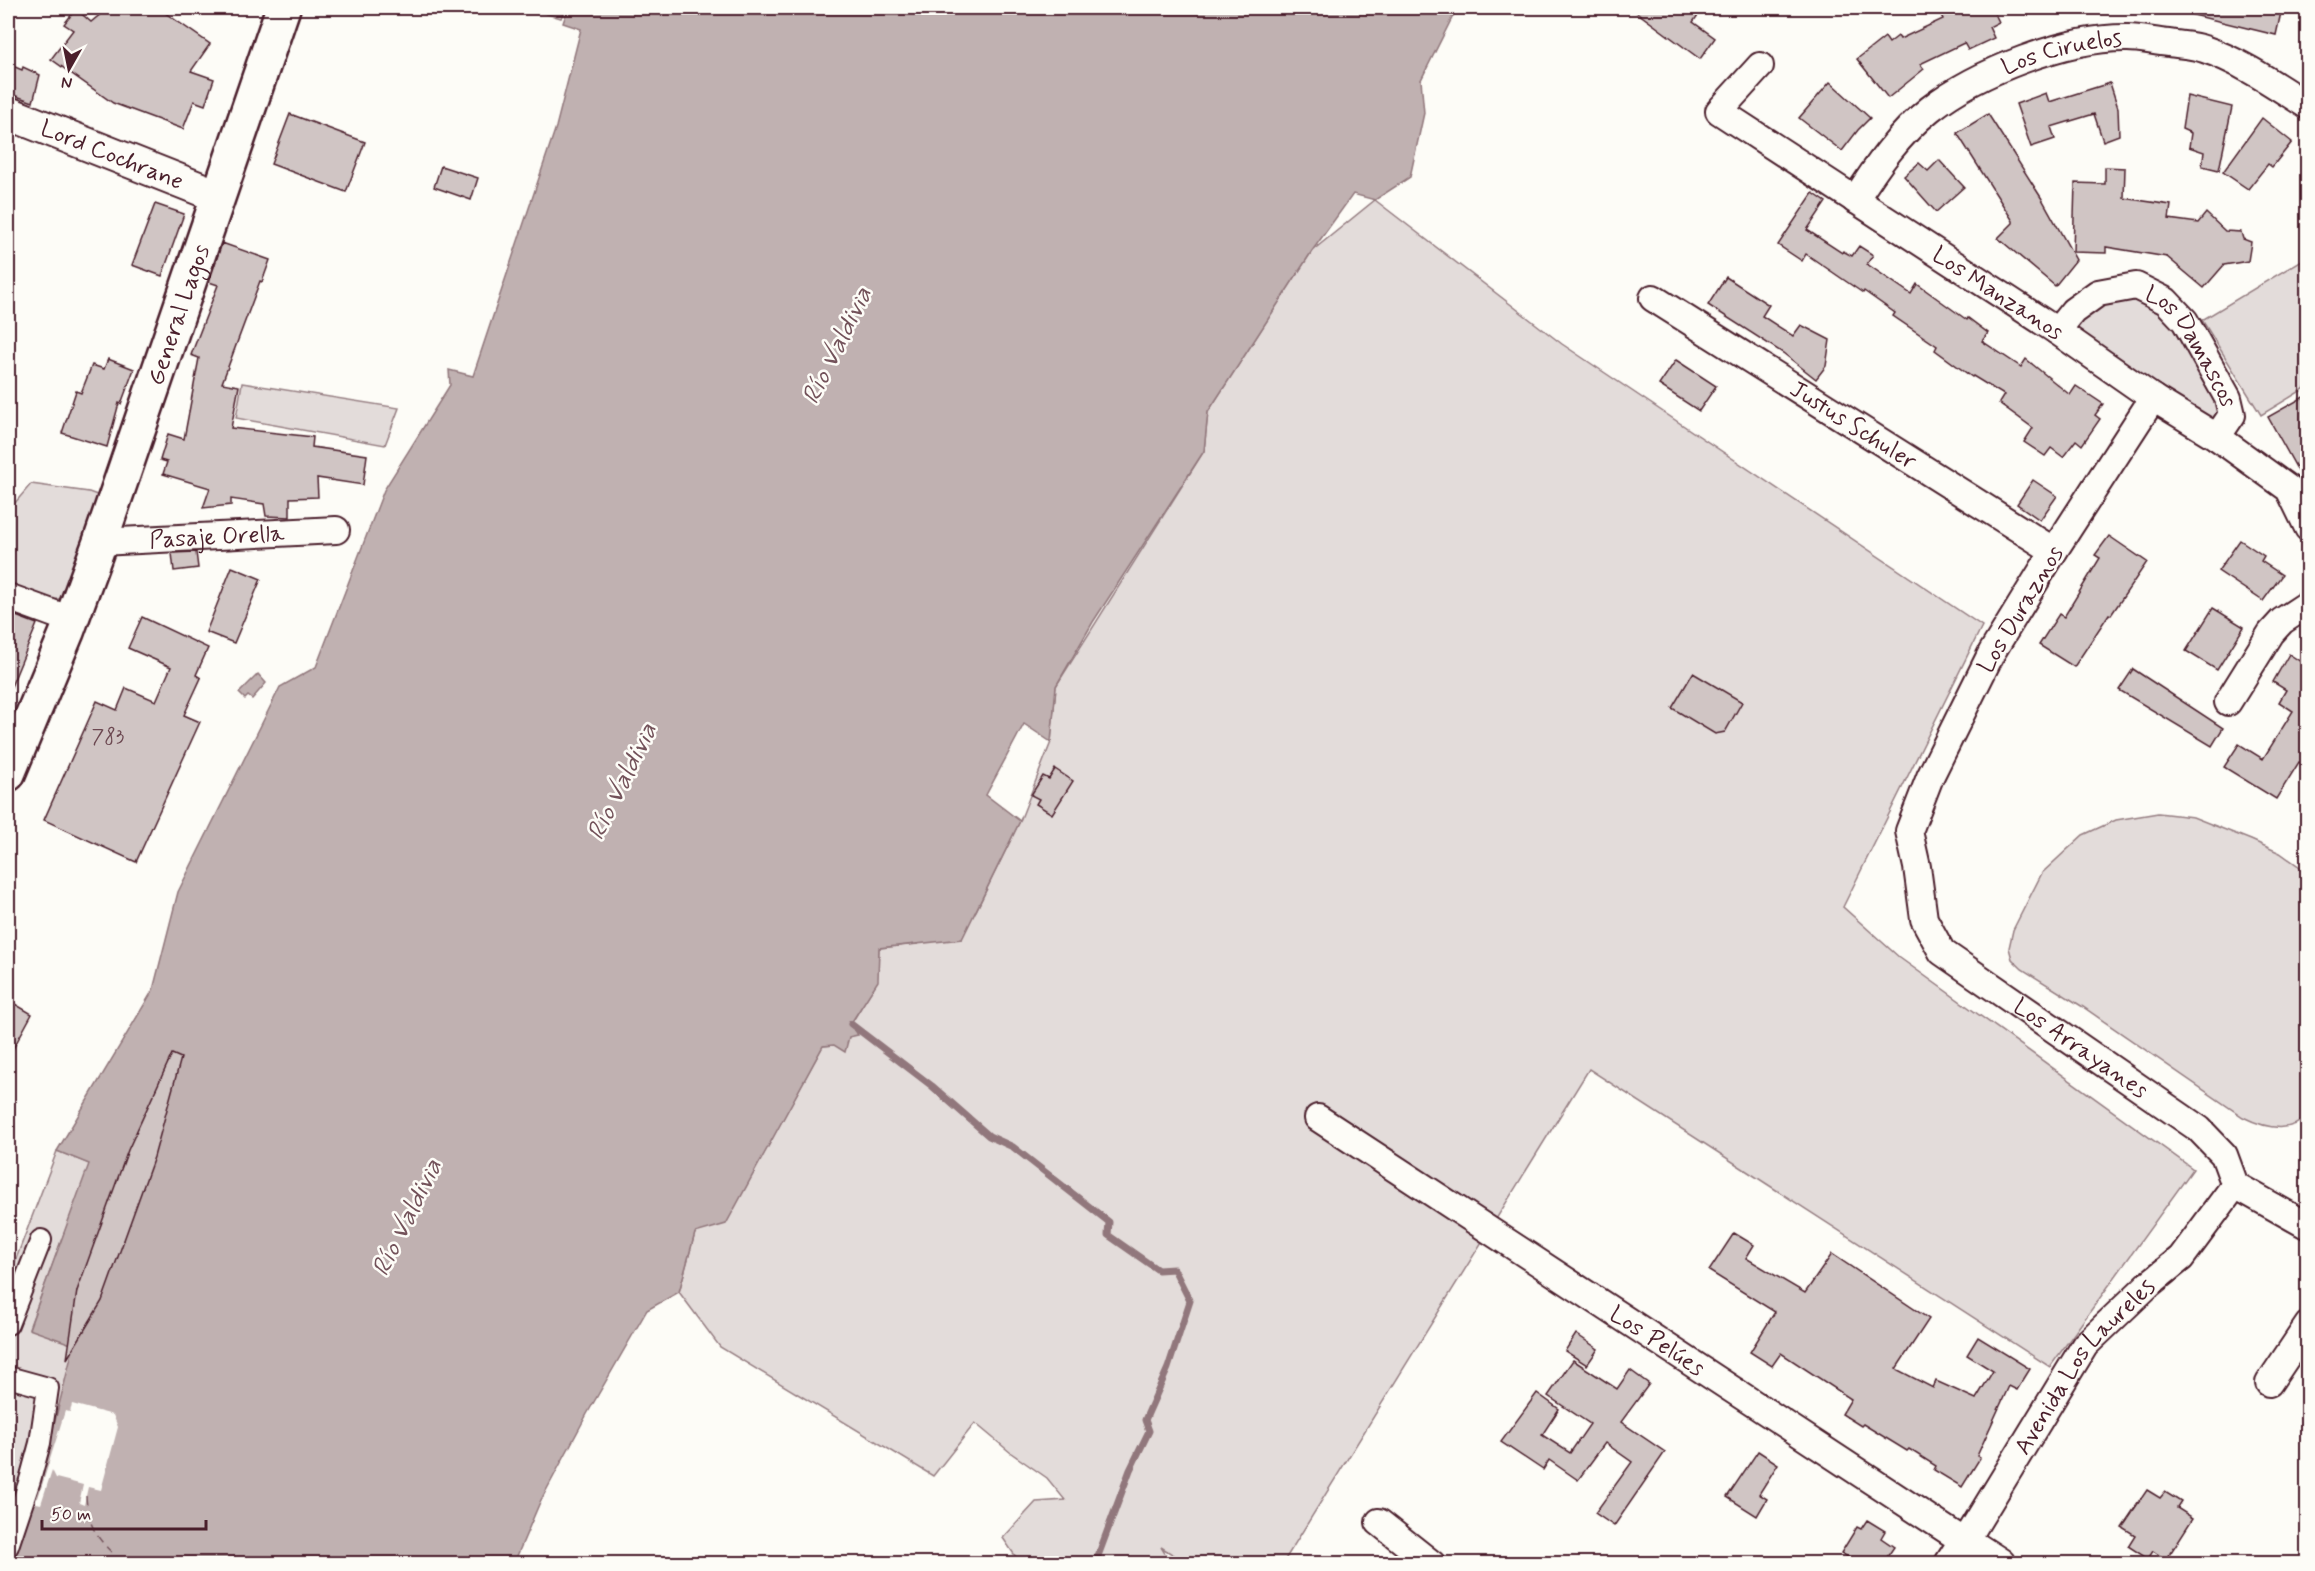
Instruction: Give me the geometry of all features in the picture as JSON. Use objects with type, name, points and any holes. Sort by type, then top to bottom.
[{"type":"main road","name":"General Lagos","points":[[8,774],[100,542],[283,8]]},
{"type":"street","name":"Los Ciruelos","points":[[1855,200],[1876,166],[1930,109],[1965,87],[2023,58],[2078,44],[2128,38],[2203,48],[2244,67],[2307,106]]},
{"type":"street","name":"Los Manzanos","points":[[1760,66],[1719,111],[2057,331],[2152,398],[2217,437],[2289,489],[2307,528]]},
{"type":"street","name":"Lord Cochrane","points":[[8,113],[218,196]]},
{"type":"street","name":"Los Damascos","points":[[2057,331],[2073,311],[2098,293],[2136,286],[2166,301],[2185,321],[2228,398],[2232,415],[2217,437]]},
{"type":"street","name":"Justus Schuler","points":[[1653,298],[2054,551]]},
{"type":"street","name":"Los Duraznos","points":[[1909,831],[1930,777],[1992,652],[2152,398]]},
{"type":"street","name":"Pasaje Orella","points":[[100,542],[336,530]]},
{"type":"street","points":[[8,597],[71,620]]},
{"type":"street","points":[[2228,702],[2271,633],[2282,621],[2307,604]]},
{"type":"street","name":"Los Arrayanes","points":[[1909,831],[1917,867],[1924,919],[1942,952],[2199,1129],[2224,1155],[2235,1185]]},
{"type":"street","name":"Los Pelúes","points":[[1318,1118],[1958,1553],[1999,1563]]},
{"type":"street","points":[[2235,1185],[2307,1226]]},
{"type":"street","name":"Avenida Los Laureles","points":[[1958,1553],[2085,1345],[2181,1258],[2235,1185]]},
{"type":"street","points":[[8,1324],[41,1240]]},
{"type":"street","points":[[2269,1383],[2307,1325]]},
{"type":"street","points":[[8,1377],[48,1388],[40,1443],[8,1546]]},
{"type":"street","points":[[1379,1522],[1432,1563]]},
{"type":"shaded area","points":[[527,8],[565,8],[561,18]]},
{"type":"shaded area","points":[[1375,200],[1562,344],[1982,626],[1843,907],[1900,958],[2193,1169],[2050,1367],[1589,1069],[1283,1563],[1186,1563],[1161,1547],[1171,1563],[1020,1563],[1003,1538],[1036,1502],[1065,1500],[1047,1478],[1011,1453],[975,1423],[933,1476],[720,1347],[679,1292],[695,1233],[745,1188],[823,1046],[834,1045],[851,1024],[877,981],[879,948],[918,944],[976,911],[1020,821],[1051,742],[1056,686],[1204,451],[1208,412],[1312,251]]},
{"type":"shaded area","points":[[2307,257],[2307,387],[2261,415],[2202,320]]},
{"type":"shaded area","points":[[2137,293],[2167,308],[2225,409],[2215,422],[2071,329],[2076,315]]},
{"type":"shaded area","points":[[242,383],[399,408],[385,445],[236,418]]},
{"type":"shaded area","points":[[31,484],[89,492],[105,498],[70,593],[55,600],[39,599],[8,589],[8,511]]},
{"type":"shaded area","points":[[2158,813],[2193,817],[2280,853],[2307,872],[2308,1115],[2293,1125],[2268,1126],[2243,1117],[2083,1007],[2022,969],[2012,959],[2009,948],[2013,930],[2042,873],[2083,835],[2116,820]]},
{"type":"shaded area","points":[[57,1151],[90,1164],[29,1328],[75,1345],[39,1486],[34,1485],[8,1563],[8,1280]]},
{"type":"water","name":"Río Valdivia","points":[[568,8],[1457,8],[1421,80],[1424,113],[1410,177],[1375,200],[1353,194],[1312,251],[1208,412],[1204,451],[1093,622],[1056,686],[1051,742],[1024,724],[986,795],[1020,821],[962,939],[879,948],[878,981],[851,1023],[858,1035],[849,1037],[845,1052],[834,1045],[823,1046],[726,1224],[695,1233],[679,1292],[647,1310],[540,1502],[514,1563],[9,1564],[34,1485],[39,1485],[74,1345],[29,1329],[89,1164],[57,1151],[153,990],[178,892],[280,687],[316,667],[384,490],[450,385],[449,370],[473,376],[556,127],[581,29],[563,23]]},
{"type":"water","points":[[258,674],[266,683],[252,699],[248,696],[245,699],[239,693]]},
{"type":"pier","points":[[72,1404],[113,1415],[118,1427],[101,1490],[88,1487],[84,1505],[79,1503],[83,1485],[56,1478],[52,1470],[41,1504],[32,1502],[37,1485],[39,1486],[38,1498],[65,1411],[70,1412]]},
{"type":"building","points":[[108,8],[158,8],[210,44],[191,71],[214,79],[205,105],[194,101],[183,129],[113,103],[51,59],[73,30],[64,24],[76,9],[91,22]]},
{"type":"building","points":[[1631,8],[1703,8],[1693,22],[1715,38],[1700,59]]},
{"type":"building","points":[[1937,8],[1992,8],[1999,22],[1989,27],[1994,38],[1968,50],[1964,43],[1920,64],[1924,69],[1888,98],[1857,59],[1885,37],[1889,43],[1898,36],[1900,39],[1943,19]]},
{"type":"building","points":[[2190,8],[2282,8],[2276,35],[2189,14]]},
{"type":"building","points":[[8,64],[22,70],[23,67],[40,75],[33,102],[8,93]]},
{"type":"building","points":[[1830,82],[1870,118],[1842,151],[1799,118]]},
{"type":"building","points":[[2110,83],[2118,108],[2119,135],[2103,141],[2094,114],[2051,127],[2055,139],[2031,147],[2016,104],[2046,93],[2049,102]]},
{"type":"building","points":[[2187,96],[2232,107],[2219,170],[2202,166],[2204,152],[2189,147],[2191,133],[2182,129]]},
{"type":"building","points":[[290,114],[365,142],[346,192],[271,164]]},
{"type":"building","points":[[1988,114],[2042,199],[2076,260],[2055,286],[1998,238],[2013,221],[1957,133]]},
{"type":"building","points":[[2262,118],[2292,142],[2272,167],[2268,164],[2248,189],[2223,172]]},
{"type":"building","points":[[1939,160],[1964,187],[1936,212],[1904,176],[1919,163],[1928,171]]},
{"type":"building","points":[[441,166],[478,178],[471,200],[434,187]]},
{"type":"building","points":[[2105,167],[2125,168],[2124,198],[2171,205],[2169,219],[2198,223],[2206,213],[2225,231],[2241,232],[2243,239],[2251,242],[2248,261],[2224,265],[2204,288],[2167,257],[2106,247],[2106,253],[2073,252],[2075,183],[2105,184]]},
{"type":"building","points":[[1813,193],[1826,202],[1807,230],[1842,253],[1843,251],[1852,256],[1859,246],[1873,255],[1867,264],[1911,294],[1917,284],[1967,320],[1968,318],[1988,333],[1982,341],[2021,367],[2026,359],[2070,395],[2076,386],[2103,404],[2095,415],[2100,419],[2082,445],[2076,440],[2063,457],[2051,448],[2045,456],[2024,442],[2033,428],[1999,403],[2004,395],[1972,377],[1935,350],[1937,346],[1893,316],[1895,313],[1864,291],[1863,293],[1806,254],[1802,261],[1778,245]]},
{"type":"building","points":[[155,204],[184,214],[162,276],[132,265]]},
{"type":"building","points":[[222,243],[270,260],[222,383],[239,386],[231,428],[313,437],[312,447],[367,455],[363,485],[317,478],[318,497],[290,498],[290,517],[266,516],[264,504],[231,499],[231,505],[203,508],[210,488],[163,474],[167,462],[160,460],[168,434],[184,439],[199,358],[191,355],[218,285],[209,282]]},
{"type":"building","points":[[1726,277],[1769,305],[1762,316],[1793,336],[1801,325],[1830,340],[1826,366],[1816,379],[1783,353],[1708,305]]},
{"type":"building","points":[[108,359],[134,369],[121,404],[119,403],[107,447],[62,433],[76,391],[81,393],[92,365],[104,369]]},
{"type":"building","points":[[1676,360],[1716,386],[1699,411],[1659,385]]},
{"type":"building","points":[[2307,395],[2307,487],[2268,417]]},
{"type":"building","points":[[2033,480],[2057,496],[2040,520],[2017,504]]},
{"type":"building","points":[[2109,536],[2147,562],[2074,667],[2039,645],[2059,614],[2064,617],[2100,558],[2095,555]]},
{"type":"building","points":[[2240,540],[2264,556],[2261,561],[2282,575],[2263,601],[2218,571]]},
{"type":"building","points":[[196,552],[198,568],[174,571],[172,553]]},
{"type":"building","points":[[232,567],[261,579],[234,643],[206,632]]},
{"type":"building","points":[[2213,608],[2244,627],[2217,670],[2186,651]]},
{"type":"building","points":[[8,613],[37,624],[8,694]]},
{"type":"building","points":[[142,617],[208,648],[196,675],[201,678],[184,715],[200,722],[136,862],[44,820],[97,701],[117,710],[126,688],[156,701],[171,667],[128,648]]},
{"type":"building","points":[[2289,654],[2307,666],[2307,767],[2299,762],[2276,799],[2224,767],[2239,744],[2263,759],[2293,711],[2279,702],[2286,690],[2273,682]]},
{"type":"building","points":[[2133,669],[2223,728],[2212,746],[2119,690]]},
{"type":"building","points":[[1693,673],[1742,702],[1725,732],[1715,734],[1672,708]]},
{"type":"building","points":[[1055,769],[1073,781],[1052,814],[1036,804],[1039,799],[1031,795],[1043,776],[1049,779]]},
{"type":"building","points":[[8,1000],[32,1014],[8,1058]]},
{"type":"building","points":[[172,1054],[181,1058],[154,1157],[102,1301],[67,1359],[77,1291],[128,1150]]},
{"type":"building","points":[[1734,1233],[1754,1245],[1746,1258],[1805,1293],[1832,1254],[1929,1319],[1896,1369],[1933,1388],[1936,1381],[1976,1399],[1993,1371],[1967,1355],[1978,1337],[2030,1369],[2017,1390],[2009,1386],[1977,1456],[1980,1458],[1962,1487],[1934,1470],[1936,1466],[1909,1449],[1907,1451],[1842,1414],[1851,1399],[1781,1353],[1772,1366],[1750,1352],[1775,1312],[1709,1271]]},
{"type":"building","points":[[1576,1334],[1598,1349],[1587,1365],[1565,1351]]},
{"type":"building","points":[[1573,1360],[1617,1389],[1630,1370],[1649,1384],[1621,1422],[1665,1452],[1614,1526],[1595,1513],[1632,1462],[1605,1443],[1578,1480],[1549,1460],[1543,1470],[1501,1442],[1537,1393],[1559,1409],[1542,1435],[1570,1453],[1590,1424],[1548,1396]]},
{"type":"building","points":[[1758,1451],[1778,1464],[1759,1494],[1767,1499],[1757,1516],[1727,1497]]},
{"type":"building","points":[[2147,1490],[2160,1498],[2165,1492],[2181,1502],[2177,1508],[2193,1518],[2166,1560],[2153,1551],[2148,1559],[2128,1546],[2135,1535],[2122,1527]]},
{"type":"building","points":[[1867,1520],[1885,1531],[1881,1538],[1894,1547],[1883,1563],[1858,1563],[1841,1553],[1857,1527],[1861,1529]]},
{"type":"waterway","points":[[851,1024],[932,1086],[989,1136],[1013,1147],[1109,1222],[1108,1235],[1158,1270],[1174,1269],[1190,1301],[1168,1368],[1145,1420],[1149,1431],[1130,1470],[1095,1564]]},
{"type":"ferry route","points":[[86,1496],[89,1518],[97,1535],[124,1564]]}]
